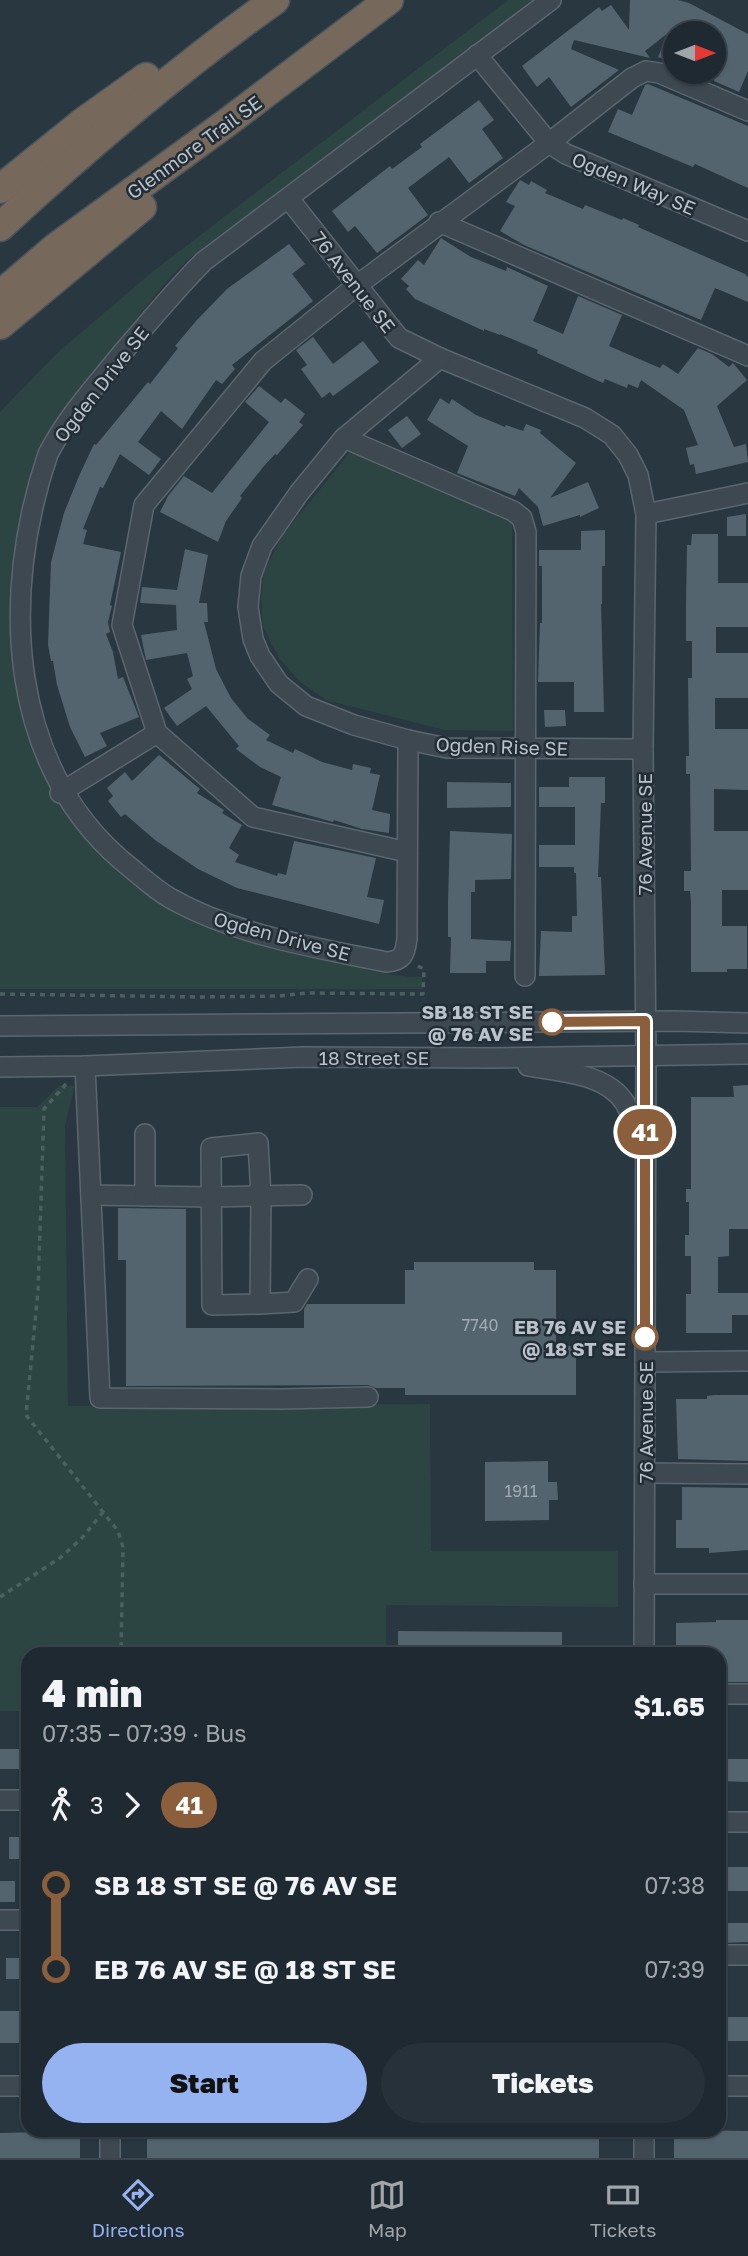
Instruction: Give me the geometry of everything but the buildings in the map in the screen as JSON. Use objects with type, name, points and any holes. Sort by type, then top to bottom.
[{"type":"highway","points":[[0,190],[83,122],[254,0]]},
{"type":"highway","points":[[0,227],[157,89],[275,0]]},
{"type":"highway","name":"Glenmore Trail SE","points":[[0,295],[55,247],[225,124],[389,0]]},
{"type":"highway","points":[[0,325],[192,165],[225,124]]},
{"type":"street","name":"Ogden Drive SE","points":[[401,958],[396,962],[386,962],[292,943],[201,914],[168,897],[106,849],[61,793],[32,735],[12,661],[10,587],[20,529],[48,453],[93,389],[178,287],[204,261],[551,0]]},
{"type":"street","name":"Ogden Way SE","points":[[477,55],[549,143],[566,154],[748,230]]},
{"type":"street","points":[[407,852],[253,817],[157,733],[122,625],[144,505],[263,361],[439,222],[549,143],[632,78],[646,71],[659,74],[748,111]]},
{"type":"street","name":"76 Avenue SE","points":[[289,199],[399,338],[440,358],[586,418],[612,435],[628,455],[638,475],[646,514],[643,750],[646,1056],[644,1647]]},
{"type":"street","points":[[439,222],[748,356]]},
{"type":"street","name":"Ogden Rise SE","points":[[440,358],[344,438],[299,493],[262,546],[248,591],[249,622],[256,647],[268,671],[292,696],[306,706],[354,725],[408,740],[447,748],[643,750]]},
{"type":"street","points":[[344,438],[513,511],[522,518],[526,532],[525,976]]},
{"type":"street","points":[[646,514],[748,494]]},
{"type":"street","points":[[61,793],[157,733]]},
{"type":"street","points":[[401,958],[407,939],[408,740]]},
{"type":"street","name":"18 Street SE","points":[[0,1026],[645,1021],[748,1023]]},
{"type":"street","name":"18 Street SE","points":[[0,1066],[85,1066],[290,1058],[748,1054]]},
{"type":"street","points":[[491,1058],[581,1076],[612,1088],[625,1104],[645,1159]]},
{"type":"street","points":[[85,1066],[100,1398],[368,1397]]},
{"type":"street","points":[[145,1134],[145,1196]]},
{"type":"street","points":[[260,1304],[261,1196],[258,1143],[211,1148],[212,1305],[260,1304],[294,1302],[308,1279]]},
{"type":"street","points":[[90,1195],[302,1195]]},
{"type":"street","points":[[645,1362],[748,1361]]},
{"type":"street","points":[[645,1474],[748,1474]]},
{"type":"street","points":[[644,1584],[748,1584]]},
{"type":"street","points":[[726,1694],[748,1694]]},
{"type":"street","points":[[0,1800],[21,1800]]},
{"type":"street","points":[[726,1822],[748,1822]]},
{"type":"street","points":[[0,1920],[21,1920]]},
{"type":"street","points":[[726,1955],[748,1955]]},
{"type":"street","points":[[0,2086],[21,2086]]},
{"type":"street","points":[[726,2086],[748,2086]]},
{"type":"street","points":[[110,2137],[110,2158]]},
{"type":"street","points":[[644,2137],[644,2158]]},
{"type":"path","points":[[0,994],[200,997],[307,993],[424,994],[424,969],[401,958]]},
{"type":"path","points":[[66,1084],[44,1109],[38,1291],[26,1415],[118,1531],[123,1547],[121,1647]]},
{"type":"path","points":[[0,1597],[60,1558],[81,1539],[104,1511]]},
{"type":"green space","points":[[508,0],[535,0],[301,178],[215,238],[188,260],[161,288],[77,391],[53,425],[23,522],[16,572],[15,621],[19,671],[29,720],[44,768],[66,814],[96,851],[134,886],[199,925],[368,970],[422,977],[422,989],[0,989],[0,412],[56,354],[152,272]]},
{"type":"green space","points":[[350,452],[512,521],[513,731],[444,730],[326,700],[299,681],[279,658],[263,627],[263,574],[282,536]]},
{"type":"green space","points":[[59,1086],[75,1086],[65,1125],[68,1406],[430,1404],[431,1551],[618,1551],[618,1607],[386,1605],[386,1647],[21,1647],[21,1711],[0,1711],[0,1107],[37,1107]]},
{"type":"bus line","name":"41","points":[[552,1022],[645,1021],[645,1337]]},
{"type":"place","name":"SB 18 ST SE @ 76 AV SE","points":[[552,1022]]},
{"type":"place","name":"EB 76 AV SE @ 18 ST SE","points":[[645,1337]]}]
